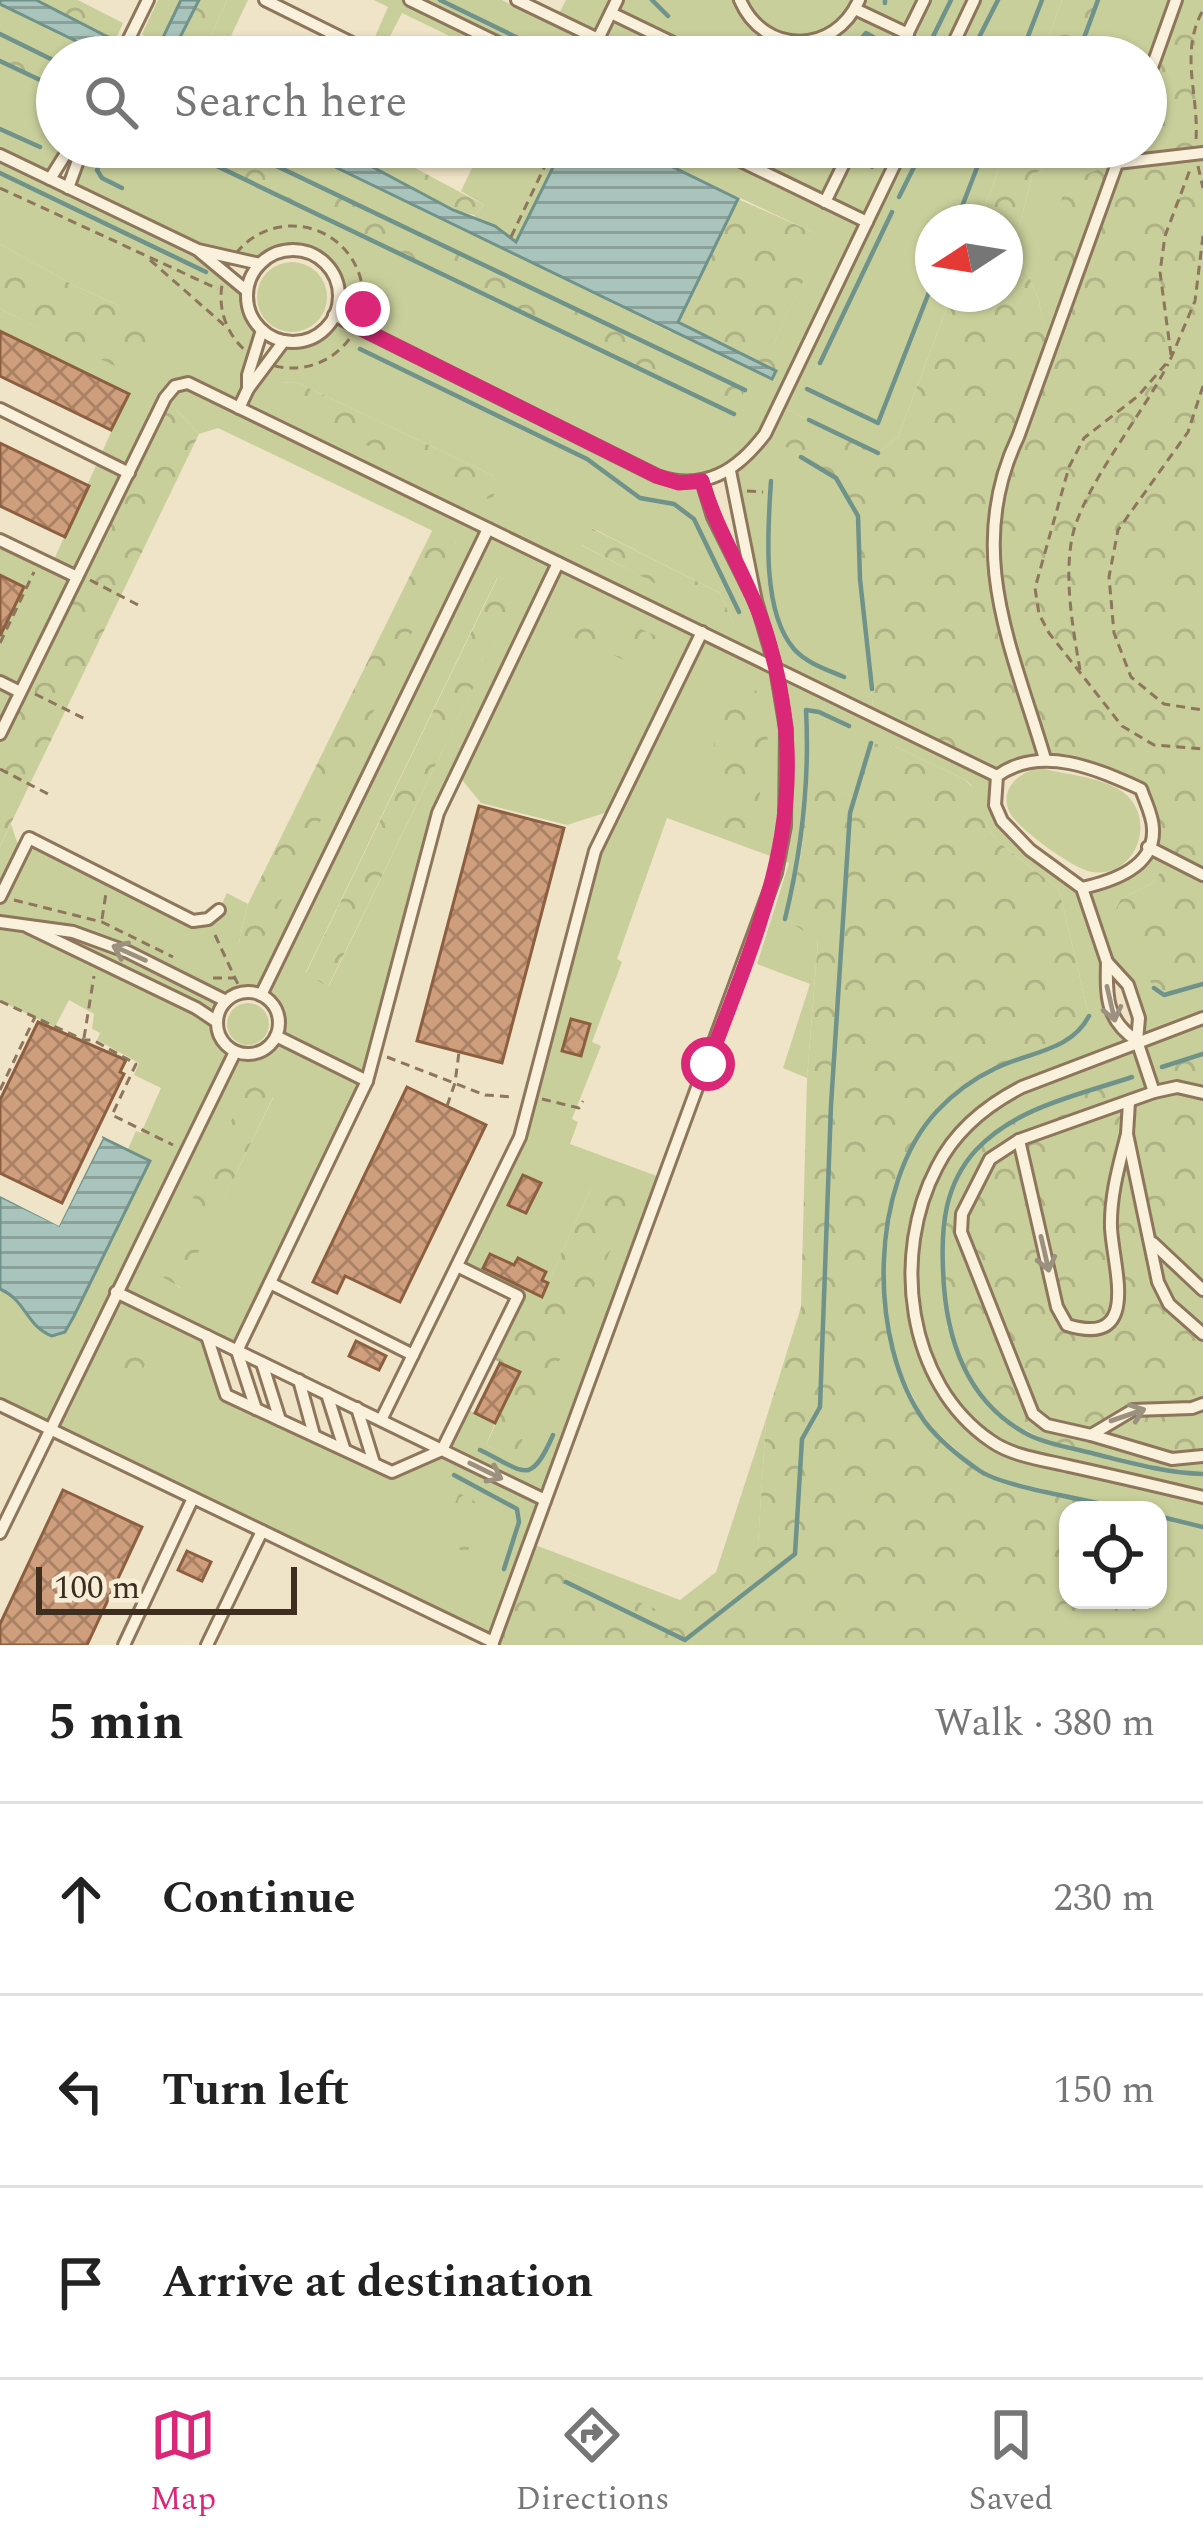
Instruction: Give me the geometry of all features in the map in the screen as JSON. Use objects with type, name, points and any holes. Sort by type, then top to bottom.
[{"type":"lane","points":[[131,0],[146,3],[131,36]]},
{"type":"lane","points":[[266,0],[338,36]]},
{"type":"lane","points":[[410,0],[484,36]]},
{"type":"lane","points":[[517,0],[590,36]]},
{"type":"lane","points":[[600,36],[617,0]]},
{"type":"lane","points":[[740,0],[761,30],[778,36]]},
{"type":"lane","points":[[822,36],[836,32],[857,4],[908,34],[924,0]]},
{"type":"lane","points":[[957,36],[974,0]]},
{"type":"lane","points":[[1163,36],[1176,0]]},
{"type":"lane","points":[[611,13],[656,36]]},
{"type":"lane","points":[[1167,157],[1199,153]]},
{"type":"lane","points":[[0,155],[229,265],[260,264]]},
{"type":"lane","points":[[50,179],[57,168]]},
{"type":"lane","points":[[68,188],[75,168]]},
{"type":"lane","points":[[755,168],[867,222]]},
{"type":"lane","points":[[825,202],[842,168]]},
{"type":"lane","points":[[334,315],[657,476],[679,483],[702,481],[730,471],[765,434],[893,168]]},
{"type":"lane","points":[[1045,759],[993,580],[994,511],[1000,475],[1116,168]]},
{"type":"lane","points":[[229,265],[247,290],[252,317],[262,330],[284,341],[316,335],[334,315],[338,294],[335,278],[313,254],[297,250],[280,251],[260,264],[247,290]]},
{"type":"lane","points":[[248,389],[262,330]]},
{"type":"lane","points":[[239,408],[284,341]]},
{"type":"lane","points":[[0,734],[165,398],[175,386],[188,383],[997,776]]},
{"type":"lane","points":[[0,409],[129,473]]},
{"type":"lane","points":[[0,1406],[492,1644],[776,873],[785,826],[786,730],[730,471]]},
{"type":"lane","points":[[702,481],[728,553],[756,601]]},
{"type":"lane","points":[[261,995],[488,529]]},
{"type":"lane","points":[[0,540],[78,575]]},
{"type":"lane","points":[[256,1408],[237,1351],[368,1081],[438,813],[558,563]]},
{"type":"lane","points":[[381,1420],[520,1137],[595,851],[701,632]]},
{"type":"lane","points":[[0,682],[21,690]]},
{"type":"lane","points":[[1082,888],[1113,881],[1145,859],[1154,830],[1142,790],[1100,771],[1045,759],[1016,762],[997,776],[995,805],[1002,821],[1030,850],[1082,888],[1107,962],[1106,994],[1117,1028],[1136,1041]]},
{"type":"lane","points":[[0,897],[29,838],[193,921],[214,914]]},
{"type":"lane","points":[[1148,848],[1203,875]]},
{"type":"lane","points":[[0,922],[73,932],[226,1000]]},
{"type":"lane","points":[[25,925],[196,1008],[217,1022],[225,1045],[235,1052],[259,1053],[276,1036],[277,1012],[261,995],[242,993],[226,1000],[217,1022]]},
{"type":"lane","points":[[1107,962],[1128,986],[1139,1018],[1136,1041],[1154,1092]]},
{"type":"lane","points":[[1203,1018],[998,1100],[958,1136],[938,1163],[918,1223],[913,1296],[917,1329],[937,1384],[975,1429],[995,1444],[1203,1497]]},
{"type":"lane","points":[[276,1036],[368,1081]]},
{"type":"lane","points":[[0,1534],[235,1052]]},
{"type":"lane","points":[[1203,1093],[1177,1088],[1154,1092],[1019,1140],[990,1159],[962,1214],[962,1232],[1033,1414],[1047,1425],[1172,1459],[1203,1456]]},
{"type":"lane","points":[[1019,1140],[1057,1307],[1067,1324],[1084,1330],[1103,1327],[1120,1301],[1113,1189],[1129,1102]]},
{"type":"lane","points":[[1126,1134],[1159,1282],[1169,1304],[1203,1334]]},
{"type":"lane","points":[[1150,1238],[1203,1290]]},
{"type":"lane","points":[[207,1336],[226,1396],[392,1472],[442,1450],[518,1296],[457,1266]]},
{"type":"lane","points":[[1185,1275],[1203,1280]]},
{"type":"lane","points":[[270,1283],[413,1355]]},
{"type":"lane","points":[[116,1292],[545,1500]]},
{"type":"lane","points":[[262,1363],[280,1420]]},
{"type":"lane","points":[[298,1380],[314,1435]]},
{"type":"lane","points":[[327,1394],[344,1450]]},
{"type":"lane","points":[[1091,1435],[1133,1410],[1203,1404]]},
{"type":"lane","points":[[357,1408],[374,1463]]},
{"type":"lane","points":[[124,1645],[193,1498]]},
{"type":"lane","points":[[207,1645],[262,1532]]},
{"type":"path","points":[[1203,10],[1194,26],[1190,50],[1203,188]]},
{"type":"path","points":[[1199,153],[1162,254],[1160,272],[1172,358],[1138,396],[1084,438],[1069,467],[1035,588],[1039,614],[1122,726],[1154,745],[1203,749]]},
{"type":"path","points":[[511,237],[544,168]]},
{"type":"path","points":[[0,188],[220,290]]},
{"type":"path","points":[[149,259],[226,326],[253,357],[287,369],[320,363],[346,345],[363,309],[359,274],[340,244],[323,233],[304,227],[270,230],[241,247],[229,265],[220,290],[226,326]]},
{"type":"path","points":[[1080,672],[1072,624],[1072,538],[1084,503],[1172,358],[1195,301],[1203,236]]},
{"type":"path","points":[[1203,386],[1188,431],[1118,530],[1109,577],[1114,633],[1131,677],[1164,704],[1203,710]]},
{"type":"path","points":[[0,644],[40,560]]},
{"type":"path","points":[[78,575],[142,607]]},
{"type":"path","points":[[21,690],[87,720]]},
{"type":"path","points":[[0,769],[50,795]]},
{"type":"path","points":[[214,914],[242,993]]},
{"type":"path","points":[[0,1000],[136,1064],[112,1115],[186,1151]]},
{"type":"path","points":[[0,1090],[34,1017]]},
{"type":"path","points":[[447,1106],[459,1052]]},
{"type":"path","points":[[375,1053],[484,1095],[579,1108],[583,1101]]},
{"type":"green space","points":[[36,0],[78,0],[123,23],[117,36],[105,36]]},
{"type":"green space","points":[[158,0],[181,0],[164,36],[142,34]]},
{"type":"green space","points":[[199,0],[227,0],[211,36],[181,36]]},
{"type":"green space","points":[[227,0],[248,0],[231,36],[211,36]]},
{"type":"green space","points":[[374,0],[502,0],[553,25],[566,0],[1062,0],[1049,36],[450,36],[402,13],[390,36],[375,36],[388,7]]},
{"type":"green space","points":[[1062,0],[1098,0],[1085,36],[1049,36]]},
{"type":"green space","points":[[1098,0],[1176,0],[1163,36],[1085,36]]},
{"type":"green space","points":[[1176,0],[1203,0],[1203,984],[1164,995],[1154,988],[1115,911],[1121,899],[1153,883],[1169,859],[1148,847],[1154,830],[1141,789],[1045,759],[997,776],[874,716],[858,516],[836,478],[765,434],[779,406],[878,453],[898,437],[945,312],[1023,312],[1023,261],[1039,301],[1048,349],[1061,316],[1038,266],[1068,181],[1103,168],[1167,168],[1167,36],[1163,36]]},
{"type":"green space","points":[[0,4],[66,36],[36,36],[36,52],[0,34]]},
{"type":"green space","points":[[0,34],[36,52],[36,78],[0,61]]},
{"type":"green space","points":[[0,61],[36,78],[36,168],[56,168],[50,178],[68,187],[75,168],[221,168],[733,413],[744,390],[281,168],[337,168],[671,332],[773,345],[823,237],[677,168],[999,168],[986,204],[915,204],[915,312],[945,312],[898,437],[878,453],[779,406],[836,478],[858,516],[874,716],[997,776],[995,805],[1002,821],[1082,888],[1113,881],[1148,847],[1170,858],[1153,883],[1121,899],[1181,992],[1203,984],[1203,1054],[1028,1112],[943,1214],[947,1327],[1029,1435],[1148,1468],[1203,1474],[1203,1527],[1167,1518],[1167,1501],[1093,1501],[985,1475],[926,1423],[897,1364],[886,1314],[884,1263],[895,1189],[911,1146],[938,1110],[975,1079],[1068,1041],[1089,1016],[1059,889],[997,841],[964,779],[896,747],[871,744],[855,797],[808,786],[801,855],[785,919],[818,939],[807,1078],[783,1068],[810,984],[757,964],[789,863],[667,818],[592,1042],[601,1046],[572,1119],[578,1122],[570,1144],[665,1179],[530,1543],[680,1600],[716,1572],[766,1419],[758,1545],[670,1616],[562,1570],[493,1642],[0,1405],[0,1289],[44,1332],[65,1332],[149,1161],[127,1151],[136,1131],[141,1133],[161,1088],[134,1075],[139,1063],[97,1040],[100,1033],[92,1029],[94,1014],[69,1000],[55,1027],[0,1001],[0,846],[11,824],[17,842],[25,846],[29,838],[193,921],[219,910],[227,893],[248,904],[238,946],[456,542],[218,428],[199,434],[165,398],[0,734],[0,636],[24,587],[0,575],[0,544],[52,564],[128,394],[0,331],[0,309],[141,378],[120,306],[0,244]],"holes":[[[201,251],[260,264],[280,251],[313,254],[335,278],[336,310],[316,336],[284,341],[248,387],[262,330],[252,317],[247,291]],[[280,382],[298,383],[492,475],[498,486],[493,497]],[[730,472],[753,597],[703,481]],[[592,528],[720,593],[733,623],[581,545]],[[497,578],[520,590],[329,986],[306,972]],[[458,775],[481,803],[567,825],[614,810],[586,877],[520,1137],[457,1266],[518,1296],[533,1293],[502,1278],[508,1264],[514,1266],[518,1259],[546,1273],[542,1280],[548,1283],[591,1188],[513,1457],[486,1445],[495,1423],[463,1407],[442,1450],[392,1472],[226,1395],[209,1337],[237,1351],[367,1081],[438,813]],[[1107,963],[1132,998],[1135,1040],[1117,1028]],[[249,992],[271,1002],[279,1024],[269,1046],[247,1055],[225,1045],[217,1022],[226,1001]],[[250,1084],[273,1098],[180,1288],[157,1272]]]},
{"type":"green space","points":[[221,168],[281,168],[745,390],[734,414]]},
{"type":"green space","points":[[374,168],[415,168],[484,205],[474,215],[453,210]]},
{"type":"green space","points":[[472,168],[553,168],[516,243],[477,218],[474,215],[484,205],[461,191]]},
{"type":"green space","points":[[999,168],[1045,168],[1032,175],[1023,212],[1023,204],[986,204]]},
{"type":"green space","points":[[1045,168],[1115,168],[1048,353],[1039,301],[1023,261],[1023,212],[1032,175]]},
{"type":"green space","points":[[738,199],[824,237],[773,345],[776,371],[678,322]]},
{"type":"green space","points":[[0,244],[120,306],[164,335],[141,379],[0,309]]},
{"type":"green space","points":[[292,262],[317,272],[327,297],[317,322],[292,332],[267,322],[257,297],[267,272]]},
{"type":"green space","points":[[280,382],[298,383],[492,475],[499,486],[493,497],[482,500],[297,412],[277,394]]},
{"type":"green space","points":[[165,398],[199,434],[0,846],[0,734]]},
{"type":"green space","points":[[591,528],[720,593],[734,625],[580,544]]},
{"type":"green space","points":[[433,529],[456,542],[256,953],[238,946],[248,904]]},
{"type":"green space","points":[[498,577],[521,589],[328,987],[306,973]]},
{"type":"green space","points":[[574,598],[669,642],[655,674],[558,630]]},
{"type":"green space","points":[[745,682],[758,693],[768,730],[751,835],[732,834],[717,821],[717,715],[729,684]]},
{"type":"green space","points":[[871,743],[896,747],[964,779],[975,790],[997,841],[1059,889],[1089,1016],[1060,1044],[996,1068],[965,1087],[937,1111],[915,1142],[898,1179],[884,1264],[885,1308],[906,1389],[931,1429],[980,1471],[1089,1501],[1059,1501],[1059,1609],[1167,1609],[1167,1518],[1203,1527],[1203,1645],[492,1645],[513,1588],[562,1570],[670,1615],[758,1544],[766,1419],[801,1307],[807,1078],[818,940],[785,919],[801,855],[808,785],[855,797]]},
{"type":"green space","points":[[1040,768],[1102,782],[1132,801],[1139,814],[1138,843],[1121,866],[1084,870],[1015,820],[1007,805],[1009,789],[1018,777]]},
{"type":"green space","points":[[248,1003],[263,1009],[269,1024],[263,1039],[248,1045],[233,1039],[227,1024],[233,1009]]},
{"type":"green space","points":[[1203,1054],[1203,1290],[1152,1241],[1169,1304],[1203,1334],[1203,1474],[1089,1454],[1014,1423],[985,1398],[963,1365],[949,1323],[943,1253],[947,1205],[958,1176],[977,1149],[998,1131],[1083,1091]]},
{"type":"green space","points":[[250,1083],[273,1097],[181,1288],[156,1273]]},
{"type":"green space","points":[[605,1172],[642,1183],[514,1458],[486,1445],[519,1373],[488,1356],[518,1296],[542,1296],[591,1188]]},
{"type":"green space","points":[[1150,1239],[1203,1290],[1203,1334],[1169,1304]]},
{"type":"green space","points":[[130,1334],[153,1344],[134,1391],[111,1379]]},
{"type":"green space","points":[[459,1493],[487,1508],[467,1553],[441,1541]]},
{"type":"water","points":[[0,0],[36,0],[106,36],[66,36]]},
{"type":"water","points":[[181,0],[199,0],[181,36],[164,36]]},
{"type":"water","points":[[337,168],[374,168],[453,210],[495,226],[516,242],[553,168],[675,168],[738,199],[678,322],[776,371],[772,379]]},
{"type":"water","points":[[103,1138],[150,1161],[74,1316],[65,1332],[52,1336],[0,1289],[0,1196],[59,1225]]},
{"type":"pier","points":[[97,1135],[103,1138],[59,1226],[0,1196],[0,1190],[56,1218]]},
{"type":"building","points":[[0,331],[129,394],[111,430],[0,376]]},
{"type":"building","points":[[0,443],[89,486],[65,537],[0,506]]},
{"type":"building","points":[[0,575],[24,587],[0,636]]},
{"type":"building","points":[[479,806],[564,828],[502,1063],[417,1041]]},
{"type":"building","points":[[571,1019],[590,1024],[581,1056],[562,1051]]},
{"type":"building","points":[[38,1022],[126,1060],[120,1072],[124,1074],[62,1203],[0,1173],[0,1100]]},
{"type":"building","points":[[407,1087],[486,1125],[400,1302],[345,1276],[337,1293],[313,1282]]},
{"type":"building","points":[[523,1175],[541,1183],[526,1213],[508,1205]]},
{"type":"building","points":[[490,1254],[514,1265],[518,1258],[546,1272],[542,1280],[548,1283],[542,1297],[483,1268]]},
{"type":"building","points":[[356,1341],[386,1356],[379,1370],[349,1356]]},
{"type":"building","points":[[500,1363],[520,1372],[495,1423],[475,1413]]},
{"type":"building","points":[[63,1490],[142,1527],[87,1645],[0,1645],[0,1624]]},
{"type":"building","points":[[187,1551],[211,1562],[202,1581],[178,1570]]},
{"type":"waterway","points":[[440,0],[514,36]]},
{"type":"waterway","points":[[652,0],[668,16]]},
{"type":"waterway","points":[[933,36],[951,0]]},
{"type":"waterway","points":[[980,36],[998,0]]},
{"type":"waterway","points":[[1028,36],[1042,0]]},
{"type":"waterway","points":[[1085,36],[1098,0]]},
{"type":"waterway","points":[[0,34],[36,52]]},
{"type":"waterway","points":[[864,36],[871,36]]},
{"type":"waterway","points":[[0,61],[36,78]]},
{"type":"waterway","points":[[0,129],[36,145]]},
{"type":"waterway","points":[[98,168],[102,178],[122,188]]},
{"type":"waterway","points":[[221,168],[734,414]]},
{"type":"waterway","points":[[281,168],[745,390]]},
{"type":"waterway","points":[[899,197],[914,168]]},
{"type":"waterway","points":[[963,204],[977,168]]},
{"type":"waterway","points":[[0,173],[206,272]]},
{"type":"waterway","points":[[820,363],[892,212]]},
{"type":"waterway","points":[[807,389],[878,423],[921,312]]},
{"type":"waterway","points":[[360,349],[587,459],[640,498],[674,504],[694,519],[739,612]]},
{"type":"waterway","points":[[809,420],[878,453]]},
{"type":"waterway","points":[[801,457],[836,478],[858,516],[872,689]]},
{"type":"waterway","points":[[771,481],[769,568],[783,633],[799,654],[844,677]]},
{"type":"waterway","points":[[785,919],[803,816],[806,710],[849,726]]},
{"type":"waterway","points":[[566,1582],[685,1640],[795,1554],[802,1439],[820,1407],[831,1105],[850,813],[871,743]]},
{"type":"waterway","points":[[1154,988],[1164,995],[1203,984]]},
{"type":"waterway","points":[[1087,1501],[992,1477],[958,1455],[925,1422],[906,1389],[893,1350],[884,1264],[898,1179],[915,1142],[937,1111],[996,1068],[1072,1037],[1089,1016]]},
{"type":"waterway","points":[[1162,1067],[1203,1054]]},
{"type":"waterway","points":[[1132,1077],[1029,1113],[992,1135],[966,1163],[951,1191],[944,1221],[948,1318],[973,1384],[1004,1419],[1025,1433],[1135,1464],[1203,1474]]},
{"type":"waterway","points":[[480,1450],[516,1468],[531,1469],[553,1435]]},
{"type":"waterway","points":[[454,1475],[517,1509],[519,1522],[504,1569]]},
{"type":"waterway","points":[[1167,1518],[1203,1527]]},
{"type":"route","points":[[363,309],[356,326],[657,476],[679,483],[702,481],[712,517],[756,601],[766,634],[786,730],[788,774],[776,873],[708,1064]]}]
